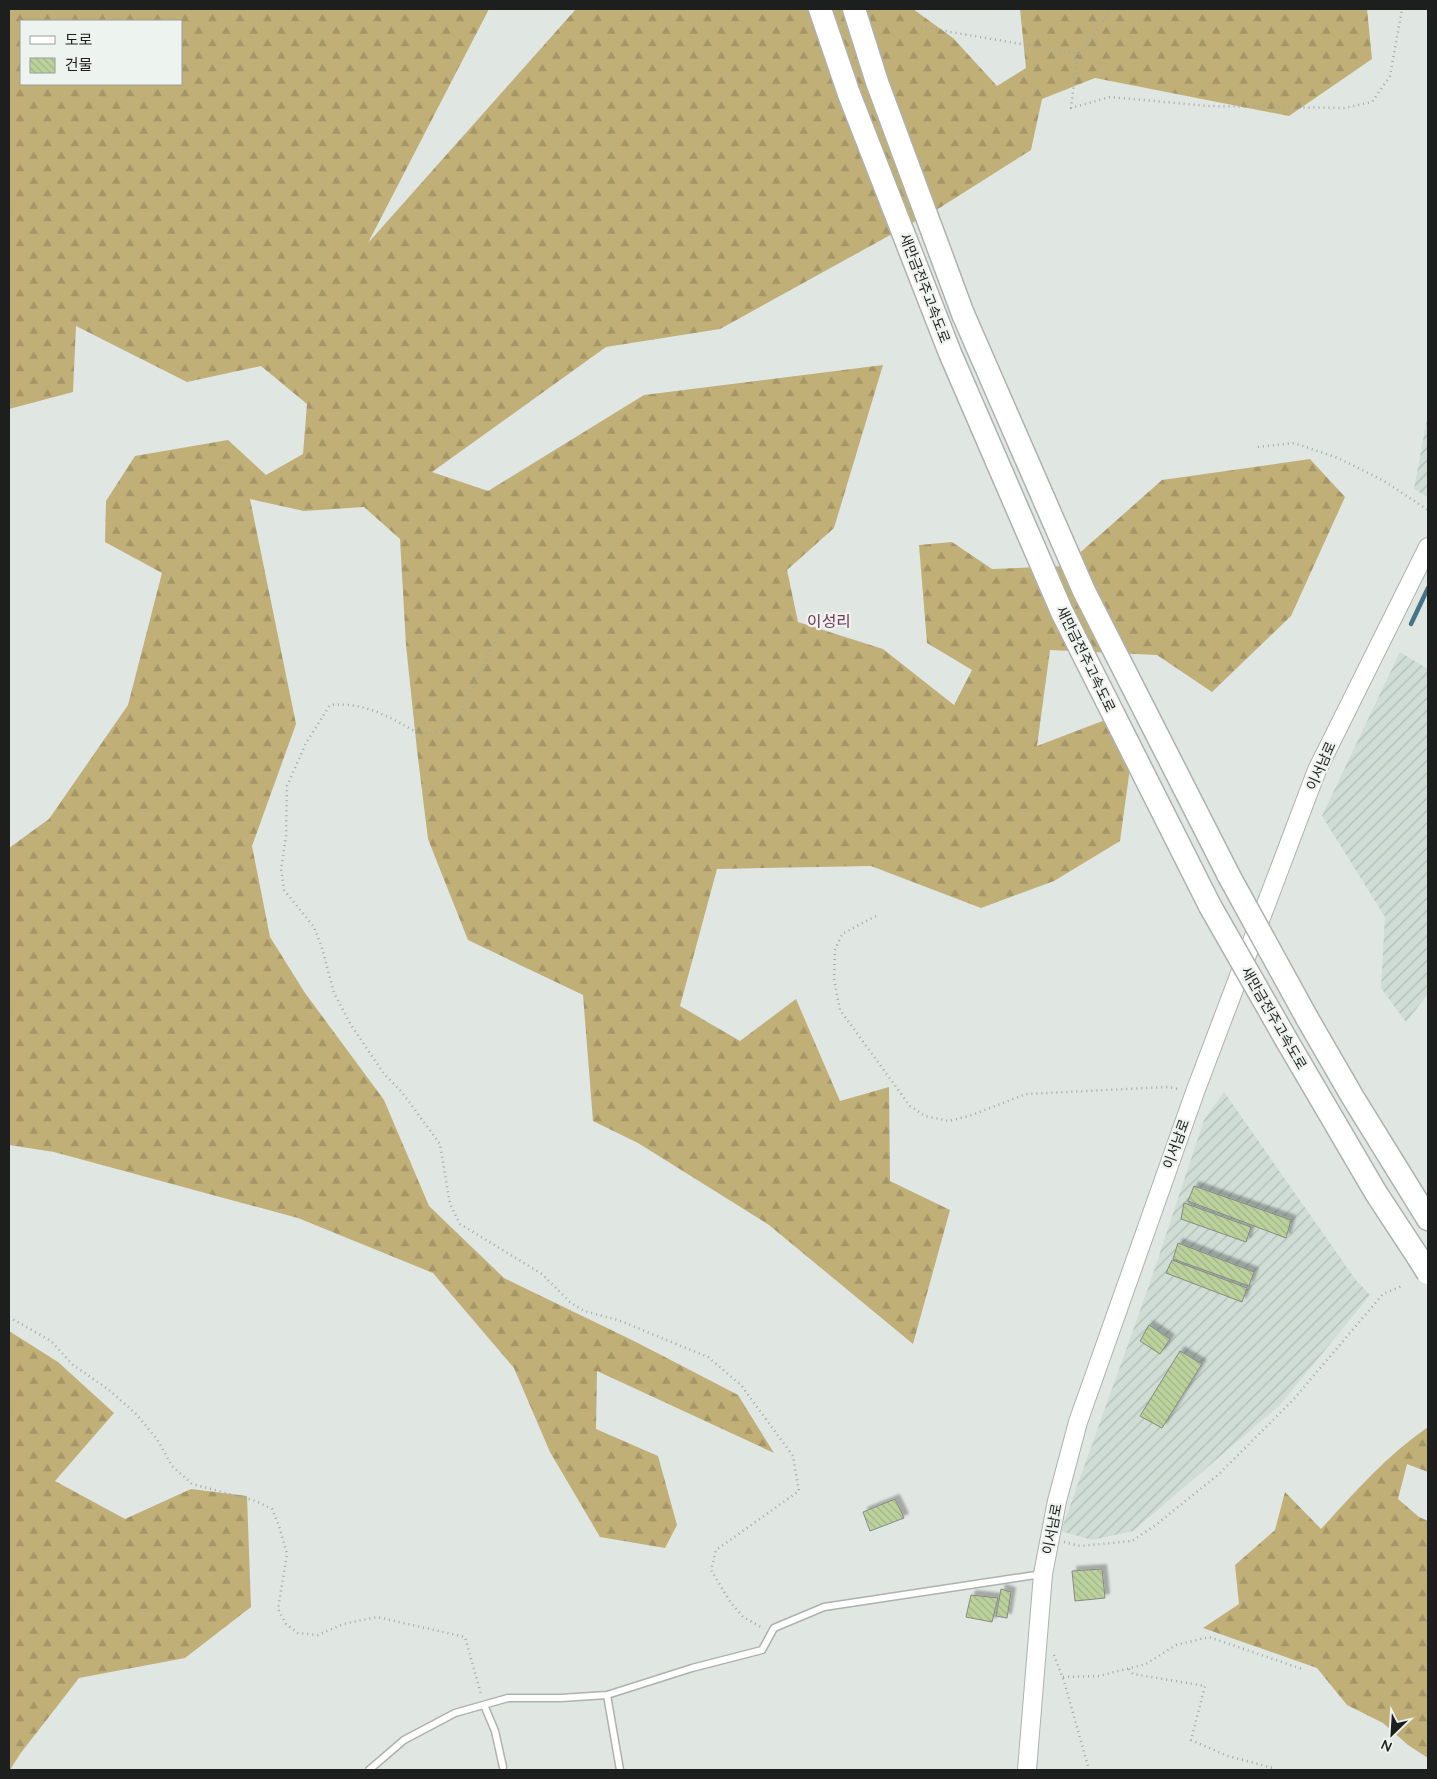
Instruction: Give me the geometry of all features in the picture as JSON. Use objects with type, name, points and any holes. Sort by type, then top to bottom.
[{"type":"highway","name":"새만금전주고속도로","points":[[820,9],[849,94],[950,353],[1062,612],[1210,906],[1376,1193],[1423,1265]]},
{"type":"highway","name":"새만금전주고속도로","points":[[854,9],[880,92],[967,322],[1084,591],[1229,876],[1352,1096],[1428,1219]]},
{"type":"main road","name":"이서남로","points":[[1027,1770],[1043,1574],[1057,1501],[1078,1422],[1195,1092],[1317,770],[1428,548]]},
{"type":"lane","points":[[369,1770],[404,1740],[455,1713],[508,1698],[561,1698],[607,1695],[692,1668],[762,1650],[774,1628],[824,1607],[1043,1574]]},
{"type":"lane","points":[[607,1695],[620,1770]]},
{"type":"lane","points":[[484,1705],[495,1732],[503,1767]]},
{"type":"path","points":[[1112,9],[1077,58],[1072,108],[1110,97],[1209,106],[1344,108],[1372,102],[1390,76],[1402,9]]},
{"type":"path","points":[[921,27],[1080,54]]},
{"type":"path","points":[[1258,447],[1294,443],[1338,458],[1384,480],[1428,510]]},
{"type":"path","points":[[501,628],[459,716],[442,730],[421,735],[382,712],[345,703],[330,704],[306,743],[287,786],[286,836],[281,869],[284,890],[314,927],[322,948],[334,993],[351,1025],[384,1074],[401,1091],[440,1144],[450,1204],[460,1224],[542,1274],[570,1302],[584,1310],[618,1320],[708,1357],[741,1384],[793,1456],[799,1492],[716,1550],[711,1570],[731,1603],[743,1618],[771,1633]]},
{"type":"path","points":[[876,916],[842,934],[836,950],[834,979],[840,1010],[910,1106],[925,1116],[949,1121],[972,1115],[1026,1094],[1168,1088],[1195,1092]]},
{"type":"path","points":[[1050,1538],[1080,1546],[1132,1541],[1157,1524],[1220,1474],[1293,1400],[1383,1294],[1402,1286]]},
{"type":"path","points":[[9,1317],[51,1341],[74,1365],[108,1389],[136,1414],[157,1439],[172,1466],[192,1484],[256,1501],[272,1509],[287,1554],[278,1609],[286,1624],[298,1633],[318,1635],[343,1624],[377,1617],[465,1637],[484,1705]]},
{"type":"path","points":[[1063,1677],[1099,1676],[1146,1664],[1176,1644],[1209,1637],[1302,1669]]},
{"type":"path","points":[[1052,1651],[1063,1677],[1089,1770]]},
{"type":"path","points":[[1128,1668],[1134,1674],[1205,1686],[1191,1740],[1228,1756],[1273,1768],[1273,1770]]},
{"type":"shaded area","points":[[1428,413],[1428,497],[1414,489]]},
{"type":"shaded area","points":[[1400,652],[1428,669],[1428,994],[1406,1022],[1381,988],[1385,917],[1322,816]]},
{"type":"shaded area","points":[[1224,1092],[1355,1279],[1370,1295],[1280,1405],[1133,1531],[1092,1540],[1061,1531],[1150,1283],[1204,1120]]},
{"type":"green space","points":[[9,9],[489,9],[368,243],[576,9],[913,9],[953,38],[997,86],[1026,68],[1020,9],[1367,9],[1372,59],[1289,116],[1095,78],[1042,99],[1031,150],[941,207],[720,329],[606,347],[432,472],[488,491],[644,395],[883,365],[834,528],[787,570],[798,622],[883,649],[954,705],[972,670],[927,643],[919,545],[952,542],[992,569],[1065,566],[1162,480],[1310,459],[1345,497],[1291,616],[1212,692],[1157,655],[1050,650],[1037,746],[1113,717],[1130,768],[1120,841],[1054,881],[981,908],[871,866],[717,869],[680,1006],[740,1041],[796,999],[840,1101],[889,1087],[890,1181],[950,1210],[913,1344],[769,1225],[638,1143],[593,1121],[583,995],[468,940],[428,839],[406,645],[400,539],[364,507],[304,511],[250,499],[296,724],[252,846],[270,937],[305,993],[384,1100],[429,1206],[504,1278],[636,1342],[738,1395],[774,1453],[597,1371],[596,1429],[658,1456],[677,1525],[665,1548],[600,1537],[550,1452],[514,1368],[433,1273],[298,1218],[54,1152],[9,1145],[9,848],[49,819],[128,705],[162,573],[105,542],[106,501],[135,456],[228,440],[266,475],[303,454],[307,404],[261,366],[187,382],[76,326],[73,392],[9,409]]},
{"type":"green space","points":[[9,1331],[58,1362],[114,1413],[55,1481],[125,1519],[191,1489],[247,1496],[251,1607],[185,1658],[79,1678],[20,1754],[10,1770],[9,1770]]},
{"type":"green space","points":[[1428,1427],[1428,1472],[1407,1464],[1398,1499],[1419,1517],[1428,1521],[1428,1758],[1408,1745],[1383,1723],[1347,1705],[1317,1668],[1203,1628],[1239,1604],[1235,1565],[1275,1530],[1285,1492],[1321,1529],[1385,1462]]},
{"type":"building","points":[[1194,1186],[1291,1220],[1286,1238],[1188,1201]]},
{"type":"building","points":[[1184,1203],[1251,1227],[1246,1242],[1181,1219]]},
{"type":"building","points":[[1178,1243],[1254,1272],[1249,1286],[1173,1259]]},
{"type":"building","points":[[1172,1260],[1247,1288],[1242,1302],[1166,1273]]},
{"type":"building","points":[[1149,1325],[1170,1339],[1160,1354],[1140,1341]]},
{"type":"building","points":[[1180,1351],[1202,1364],[1162,1428],[1140,1416]]},
{"type":"building","points":[[895,1499],[904,1518],[870,1531],[863,1512]]},
{"type":"building","points":[[1102,1569],[1105,1598],[1075,1601],[1072,1571]]},
{"type":"building","points":[[1001,1589],[1011,1592],[1007,1618],[996,1616]]},
{"type":"building","points":[[971,1595],[998,1598],[992,1622],[966,1617]]},
{"type":"waterway","points":[[1411,624],[1428,588]]},
{"type":"district","name":"이성리","points":[[829,621]]}]
